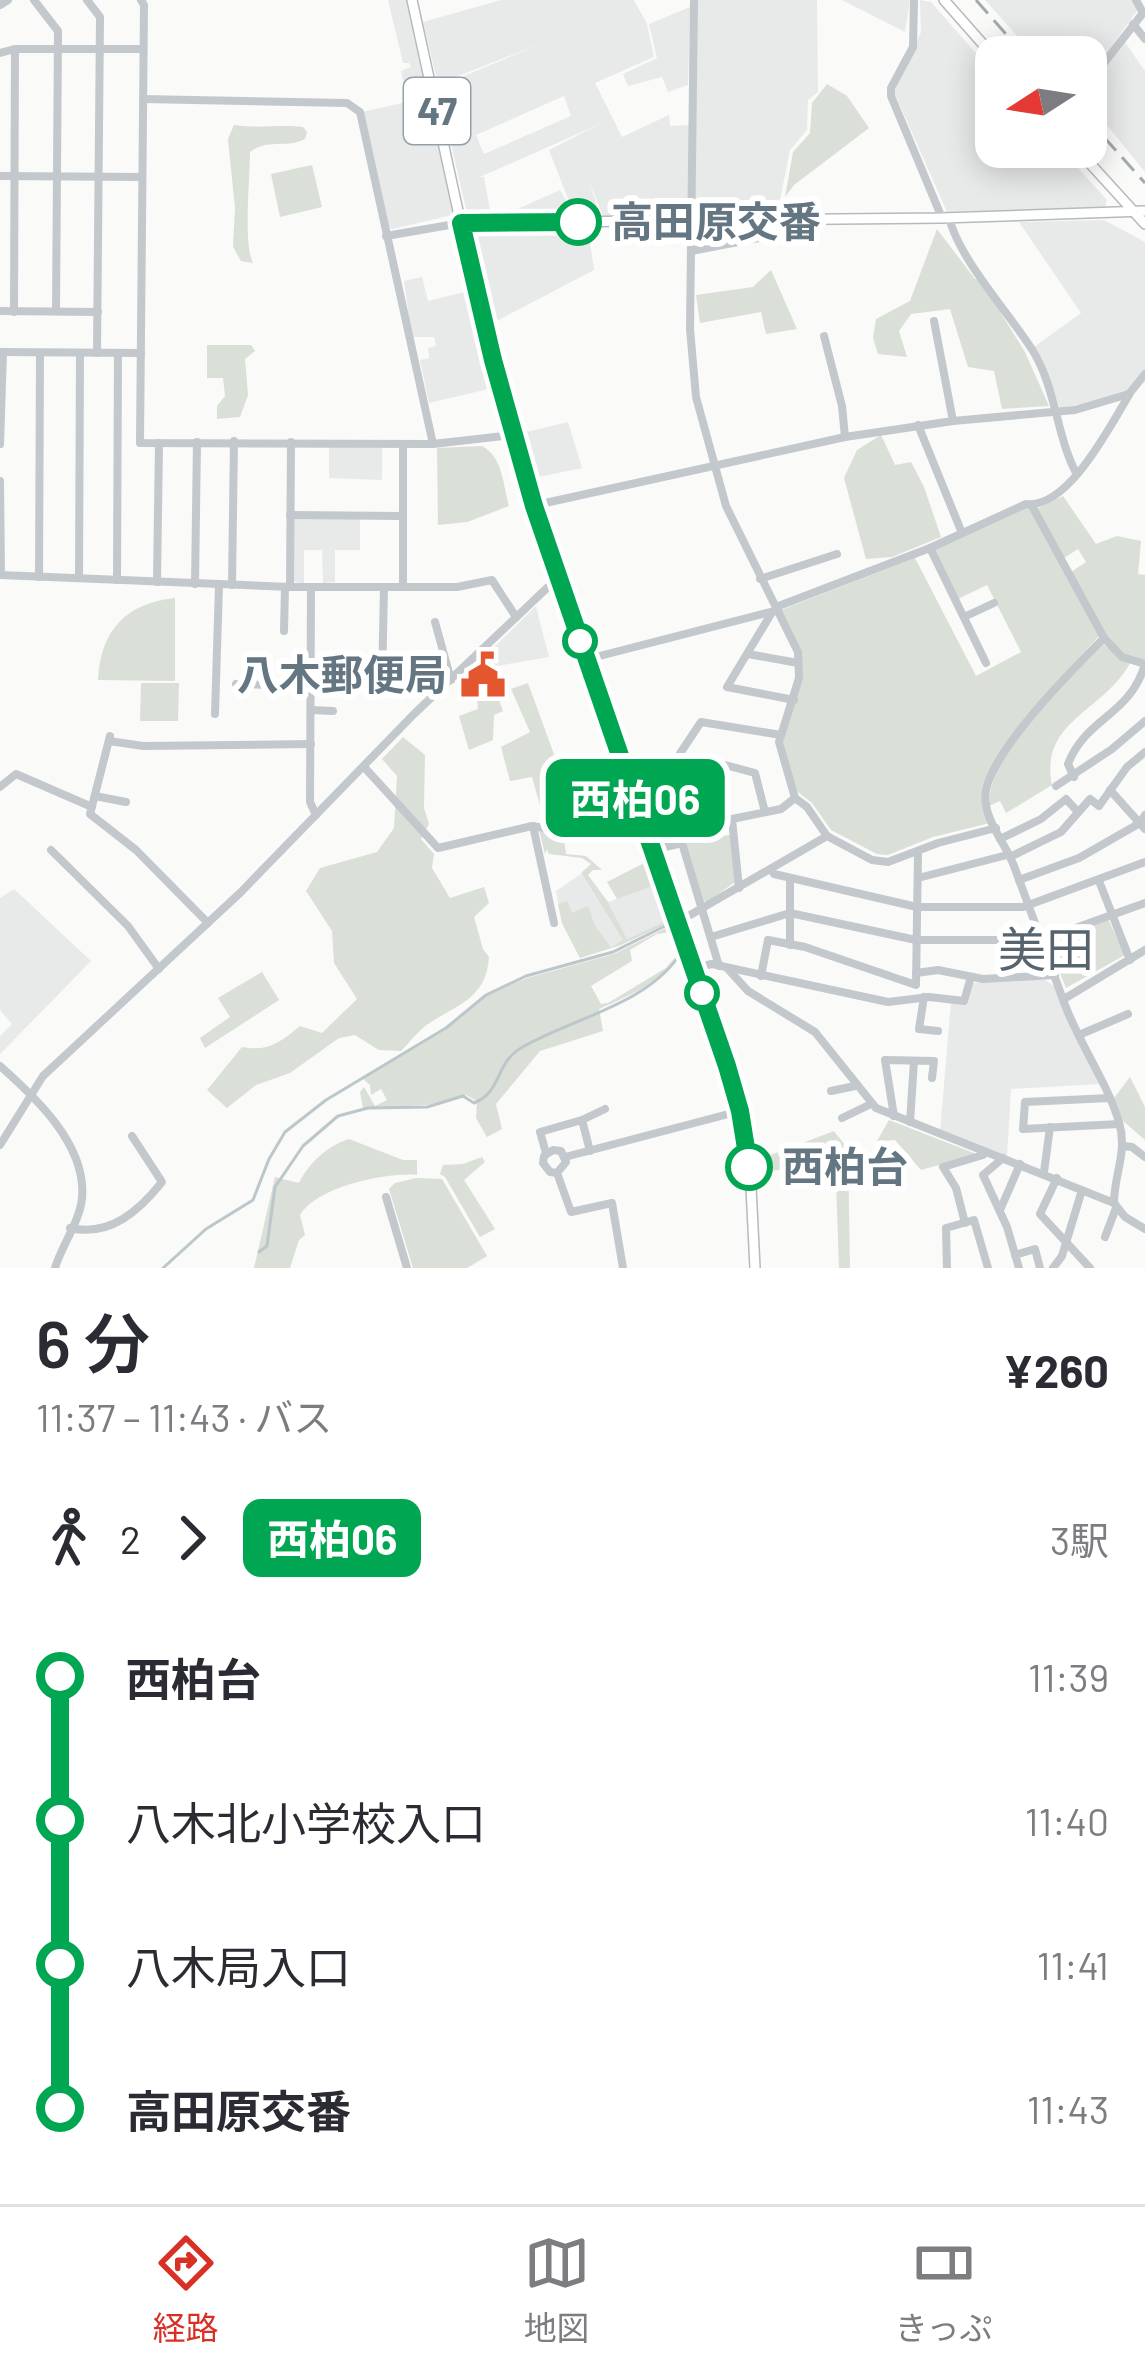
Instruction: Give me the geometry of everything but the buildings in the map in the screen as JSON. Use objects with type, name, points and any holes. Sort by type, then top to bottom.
[{"type":"main road","name":"47","points":[[412,0],[513,435],[740,1111],[752,1188],[755,1268]]},
{"type":"main road","points":[[944,0],[976,36]]},
{"type":"main road","points":[[1096,168],[1139,211],[1145,224]]},
{"type":"main road","points":[[461,223],[1139,211]]},
{"type":"street","points":[[0,5],[8,0]]},
{"type":"street","points":[[34,0],[58,31],[56,311]]},
{"type":"street","points":[[87,0],[100,17],[97,353]]},
{"type":"street","points":[[141,0],[140,442],[433,444],[513,435]]},
{"type":"street","points":[[694,0],[691,361],[696,398],[726,506],[798,652],[794,700],[779,742],[795,798],[827,836],[872,860],[888,862],[996,828]]},
{"type":"street","points":[[914,0],[914,47],[891,95],[946,218],[985,284],[1034,352],[1056,411],[1064,451],[1076,473]]},
{"type":"street","points":[[1107,58],[1143,13],[1136,0]]},
{"type":"street","points":[[1133,24],[1145,39]]},
{"type":"street","points":[[0,53],[58,48],[143,50]]},
{"type":"street","points":[[14,311],[15,49]]},
{"type":"street","points":[[143,99],[347,103],[360,112],[433,444]]},
{"type":"street","points":[[0,176],[142,177]]},
{"type":"street","points":[[691,251],[759,238],[767,219]]},
{"type":"street","points":[[386,236],[461,223]]},
{"type":"street","points":[[0,311],[98,312]]},
{"type":"street","points":[[934,321],[953,421]]},
{"type":"street","points":[[824,336],[845,437]]},
{"type":"street","points":[[0,444],[1,352],[141,353]]},
{"type":"street","points":[[39,577],[40,352]]},
{"type":"street","points":[[79,578],[80,353]]},
{"type":"street","points":[[117,580],[118,353]]},
{"type":"street","points":[[588,659],[775,610],[1025,504],[1059,496],[1145,374]]},
{"type":"street","points":[[534,506],[845,437],[1056,411],[1130,394]]},
{"type":"street","points":[[918,425],[962,533]]},
{"type":"street","points":[[157,582],[159,442]]},
{"type":"street","points":[[194,584],[197,442]]},
{"type":"street","points":[[232,585],[234,442]]},
{"type":"street","points":[[284,631],[291,442]]},
{"type":"street","points":[[404,443],[404,587]]},
{"type":"street","points":[[0,482],[1,575],[288,587],[457,587],[492,580],[516,617]]},
{"type":"street","points":[[1032,506],[1104,638],[1122,657],[1145,664],[1127,702],[1078,740],[1068,764],[1074,777]]},
{"type":"street","points":[[290,515],[402,516]]},
{"type":"street","points":[[930,548],[986,663]]},
{"type":"street","points":[[760,578],[837,554]]},
{"type":"street","points":[[0,1145],[29,1092],[86,1034],[208,923],[435,694],[560,581]]},
{"type":"street","points":[[215,714],[219,585]]},
{"type":"street","points":[[311,587],[310,802],[316,815]]},
{"type":"street","points":[[382,686],[384,587]]},
{"type":"street","points":[[964,616],[994,603]]},
{"type":"street","points":[[775,610],[727,687],[794,700]]},
{"type":"street","points":[[435,622],[451,680]]},
{"type":"street","points":[[1104,638],[1065,677],[992,771],[985,800],[1064,999],[1120,1124],[1124,1146],[1105,1237]]},
{"type":"street","points":[[748,654],[798,663]]},
{"type":"street","points":[[236,683],[382,686],[435,694]]},
{"type":"street","points":[[311,710],[333,711]]},
{"type":"street","points":[[1056,786],[1145,721]]},
{"type":"street","points":[[685,810],[671,766],[701,722],[781,735]]},
{"type":"street","points":[[208,923],[136,850],[90,814],[109,739],[143,746],[311,744]]},
{"type":"street","points":[[917,878],[1009,856],[1061,832],[1090,800],[1099,806],[1127,767],[1145,752]]},
{"type":"street","points":[[364,768],[439,848],[533,826],[593,836],[644,826],[692,808],[725,765],[755,772],[765,812]]},
{"type":"street","points":[[0,787],[16,774],[92,807]]},
{"type":"street","points":[[1019,880],[1079,858],[1143,823],[1110,790]]},
{"type":"street","points":[[95,796],[126,802]]},
{"type":"street","points":[[739,888],[732,819],[781,809],[795,798]]},
{"type":"street","points":[[1000,839],[1041,819],[1066,799],[1078,812]]},
{"type":"street","points":[[533,826],[554,923]]},
{"type":"street","points":[[678,922],[827,836]]},
{"type":"street","points":[[653,850],[682,843],[723,967],[748,991],[815,1032],[871,1103],[1044,1172],[1115,1206],[1145,1229]]},
{"type":"street","points":[[51,850],[128,926],[159,969]]},
{"type":"street","points":[[761,976],[768,940],[916,985],[918,852]]},
{"type":"street","points":[[771,869],[790,878],[917,907],[1029,906],[1145,862]]},
{"type":"street","points":[[790,878],[790,945]]},
{"type":"street","points":[[1099,880],[1130,960]]},
{"type":"street","points":[[711,937],[790,913],[916,940],[1042,940],[1145,902]]},
{"type":"street","points":[[1064,999],[1145,950]]},
{"type":"street","points":[[693,968],[723,967],[888,1002],[924,997],[964,1001],[971,977]]},
{"type":"street","points":[[916,973],[938,970],[971,977],[1055,974]]},
{"type":"street","points":[[924,997],[919,1029],[938,1031]]},
{"type":"street","points":[[1079,1035],[1128,1014]]},
{"type":"street","points":[[895,1116],[885,1060],[934,1061],[932,1078]]},
{"type":"street","points":[[910,1122],[914,1061]]},
{"type":"street","points":[[0,1066],[29,1092],[67,1143],[81,1180],[82,1204],[55,1268]]},
{"type":"street","points":[[831,1091],[855,1086]]},
{"type":"street","points":[[1110,1098],[1025,1102],[1023,1129],[1120,1124]]},
{"type":"street","points":[[842,1118],[871,1103]]},
{"type":"street","points":[[605,1109],[540,1132],[544,1167],[557,1173],[571,1212],[612,1203],[623,1268]]},
{"type":"street","points":[[565,1157],[740,1111]]},
{"type":"street","points":[[582,1120],[590,1150]]},
{"type":"street","points":[[1044,1172],[1051,1127]]},
{"type":"street","points":[[70,1228],[104,1227],[123,1219],[139,1211],[162,1182],[132,1136]]},
{"type":"street","points":[[1124,1146],[1145,1157]]},
{"type":"street","points":[[546,1153],[557,1150],[565,1157],[566,1166],[557,1173]]},
{"type":"street","points":[[965,1223],[956,1188],[943,1167],[983,1155],[983,1151]]},
{"type":"street","points":[[1003,1158],[983,1174],[1018,1268]]},
{"type":"street","points":[[999,1211],[1020,1164]]},
{"type":"street","points":[[1057,1178],[1040,1214],[1090,1268]]},
{"type":"street","points":[[1054,1268],[1082,1190]]},
{"type":"street","points":[[386,1197],[407,1268]]},
{"type":"street","points":[[946,1268],[946,1228],[974,1220],[988,1268]]},
{"type":"street","points":[[1015,1255],[1034,1249],[1040,1268]]},
{"type":"shaded area","points":[[388,0],[406,0],[453,215],[392,229],[362,112],[407,102],[401,71],[411,67],[403,63]]},
{"type":"shaded area","points":[[501,0],[634,0],[647,24],[654,57],[595,83],[622,137],[669,115],[670,126],[689,125],[688,211],[603,216],[589,181],[600,215],[504,218],[560,190],[574,214],[549,150],[600,124],[480,177],[484,177],[491,216],[466,209],[438,87],[540,44],[438,84],[423,22]],"holes":[[[564,96],[571,116],[484,154],[476,135]]]},
{"type":"shaded area","points":[[697,0],[817,0],[818,92],[808,100],[807,130],[790,150],[780,200],[695,213]]},
{"type":"shaded area","points":[[842,0],[910,0],[905,32]]},
{"type":"shaded area","points":[[920,0],[931,2],[975,52],[975,168],[1078,168],[1107,200],[1105,208],[947,212],[894,92],[921,32]]},
{"type":"shaded area","points":[[985,0],[1133,0],[1139,8],[1107,53],[1107,36],[1017,36]]},
{"type":"shaded area","points":[[690,7],[688,85],[668,92],[662,77],[628,86],[623,74],[657,58],[649,24]]},
{"type":"shaded area","points":[[1124,41],[1145,71],[1145,172],[1107,125],[1107,63]]},
{"type":"shaded area","points":[[827,84],[847,96],[869,128],[785,197],[793,152],[810,133],[812,103]]},
{"type":"shaded area","points":[[234,125],[303,127],[307,132],[298,142],[264,145],[250,152],[248,226],[253,263],[241,261],[233,247],[235,208],[228,139]]},
{"type":"shaded area","points":[[312,165],[322,207],[280,217],[271,174]]},
{"type":"shaded area","points":[[1104,220],[1145,242],[1145,371],[1127,391],[1107,400],[1060,408],[1034,347],[1081,313],[1019,222]]},
{"type":"shaded area","points":[[588,229],[594,270],[491,324],[471,239],[476,232]]},
{"type":"shaded area","points":[[937,229],[975,279],[980,279],[1025,352],[1049,406],[1002,409],[994,371],[968,367],[950,309],[911,314],[899,331],[907,357],[878,354],[873,338],[876,319],[910,301]]},
{"type":"shaded area","points":[[771,270],[797,329],[766,334],[761,312],[700,323],[696,295],[753,287]]},
{"type":"shaded area","points":[[422,277],[428,301],[472,290],[497,387],[429,403],[420,360],[429,358],[428,348],[436,346],[434,337],[412,337],[404,281]]},
{"type":"shaded area","points":[[207,345],[251,345],[255,351],[245,359],[248,395],[240,417],[217,419],[217,406],[225,396],[223,378],[207,378]]},
{"type":"shaded area","points":[[568,422],[582,468],[534,478],[522,433]]},
{"type":"shaded area","points":[[881,435],[895,465],[911,462],[941,537],[892,557],[866,559],[844,478],[857,450]]},
{"type":"shaded area","points":[[482,446],[498,464],[509,506],[467,522],[438,525],[437,448]]},
{"type":"shaded area","points":[[329,447],[382,448],[382,480],[329,478]]},
{"type":"shaded area","points":[[1063,496],[1096,544],[1117,536],[1141,541],[1138,574],[1145,575],[1145,660],[1123,655],[1108,640],[1071,572],[1086,562],[1078,549],[1064,558],[1037,509]]},
{"type":"shaded area","points":[[1028,506],[1100,635],[1057,682],[984,786],[990,823],[933,837],[888,855],[877,854],[831,830],[812,803],[794,789],[783,742],[802,678],[801,650],[781,610],[915,558],[976,676],[1021,652],[987,585],[958,599],[932,549]]},
{"type":"shaded area","points":[[294,516],[360,518],[360,550],[335,550],[335,582],[323,583],[322,550],[304,550],[304,584],[292,581]]},
{"type":"shaded area","points":[[175,598],[175,681],[98,680],[104,647],[119,622],[143,606]]},
{"type":"shaded area","points":[[536,606],[549,657],[491,667],[487,654]]},
{"type":"shaded area","points":[[1103,644],[1130,663],[1064,730],[1051,763],[1052,785],[1006,813],[1000,801],[989,806],[992,785],[1015,741],[1050,697]]},
{"type":"shaded area","points":[[141,683],[179,683],[178,721],[140,721]]},
{"type":"shaded area","points":[[528,683],[559,768],[542,774],[548,807],[541,809],[532,777],[510,781],[501,747],[530,732],[511,689]]},
{"type":"shaded area","points":[[495,689],[503,711],[494,715],[493,740],[469,750],[459,716],[478,709],[477,697]]},
{"type":"shaded area","points":[[403,737],[425,755],[424,808],[429,824],[421,839],[434,854],[432,868],[450,898],[484,887],[489,903],[474,917],[489,957],[482,982],[469,999],[424,1027],[401,1051],[379,1050],[355,1035],[339,1038],[290,1073],[256,1085],[227,1108],[207,1090],[242,1047],[274,1044],[300,1026],[322,1033],[357,999],[334,963],[332,931],[306,891],[320,868],[377,852],[394,828],[397,776],[382,759]]},
{"type":"shaded area","points":[[667,767],[680,807],[646,816],[633,777]]},
{"type":"shaded area","points":[[539,830],[563,833],[566,854],[586,856],[602,870],[588,875],[627,939],[668,920],[666,924],[621,945],[580,958],[558,904],[567,901],[572,913],[588,906],[595,926],[611,947],[623,940],[581,873],[591,864],[582,858],[549,854],[547,849],[545,854]]},
{"type":"shaded area","points":[[730,835],[735,882],[707,902],[685,840]]},
{"type":"shaded area","points":[[648,861],[656,885],[617,899],[607,882]]},
{"type":"shaded area","points":[[581,874],[624,941],[580,958],[562,923],[556,891]]},
{"type":"shaded area","points":[[656,885],[668,920],[627,939],[608,902]]},
{"type":"shaded area","points":[[14,889],[91,961],[0,1054],[0,1036],[12,1024],[0,1010],[0,898]]},
{"type":"shaded area","points":[[1108,919],[1125,955],[1066,988],[1047,941]]},
{"type":"shaded area","points":[[670,926],[670,932],[630,950],[632,961],[591,986],[601,1004],[608,1003],[666,968],[676,956],[670,966],[642,988],[599,1009],[603,1031],[540,1051],[496,1104],[502,1129],[487,1137],[476,1118],[477,1101],[466,1095],[427,1105],[363,1108],[360,1092],[364,1087],[375,1106],[387,1100],[381,1089],[371,1095],[363,1079],[444,1031],[487,995],[527,978],[614,954]]},
{"type":"shaded area","points":[[262,972],[279,1000],[205,1048],[200,1038],[230,1017],[218,998]]},
{"type":"shaded area","points":[[1044,979],[1055,987],[1100,1084],[1011,1089],[1007,1157],[940,1132],[951,1002],[967,1004],[973,983]]},
{"type":"shaded area","points":[[1130,1077],[1145,1107],[1145,1140],[1123,1121],[1114,1098]]},
{"type":"shaded area","points":[[889,1120],[974,1155],[921,1170],[895,1140],[877,1141]]},
{"type":"shaded area","points":[[834,1131],[848,1149],[850,1268],[839,1268],[835,1151],[808,1152],[808,1169],[756,1171],[755,1161]]},
{"type":"shaded area","points":[[349,1139],[403,1160],[417,1160],[417,1175],[371,1179],[321,1197],[300,1215],[305,1235],[290,1268],[254,1268],[275,1177],[299,1183],[320,1156]]},
{"type":"shaded area","points":[[482,1157],[485,1162],[464,1180],[495,1229],[480,1237],[440,1174],[443,1165]]},
{"type":"shaded area","points":[[416,1178],[442,1179],[487,1256],[467,1268],[413,1268],[389,1189]]},
{"type":"waterway","points":[[663,850],[668,865]]},
{"type":"waterway","points":[[163,1268],[206,1229],[253,1200],[285,1132],[326,1100],[446,1028],[486,995],[526,976],[613,952],[669,924]]},
{"type":"waterway","points":[[259,1252],[267,1246],[275,1187],[303,1146],[338,1116],[368,1108],[427,1107],[463,1096],[474,1103],[490,1092],[507,1061],[521,1048],[627,999],[664,974],[678,957]]},
{"type":"railway","points":[[976,0],[1008,36]]},
{"type":"railway","points":[[1107,140],[1145,183]]},
{"type":"bus line","name":"西柏06","points":[[578,222],[461,223],[534,506],[727,1066],[749,1167]]},
{"type":"place","name":"高田原交番","points":[[578,222]]},
{"type":"place","name":"八木郵便局","points":[[483,675]]},
{"type":"place","name":"西柏台","points":[[749,1167]]},
{"type":"district","name":"美田","points":[[1046,950]]}]
